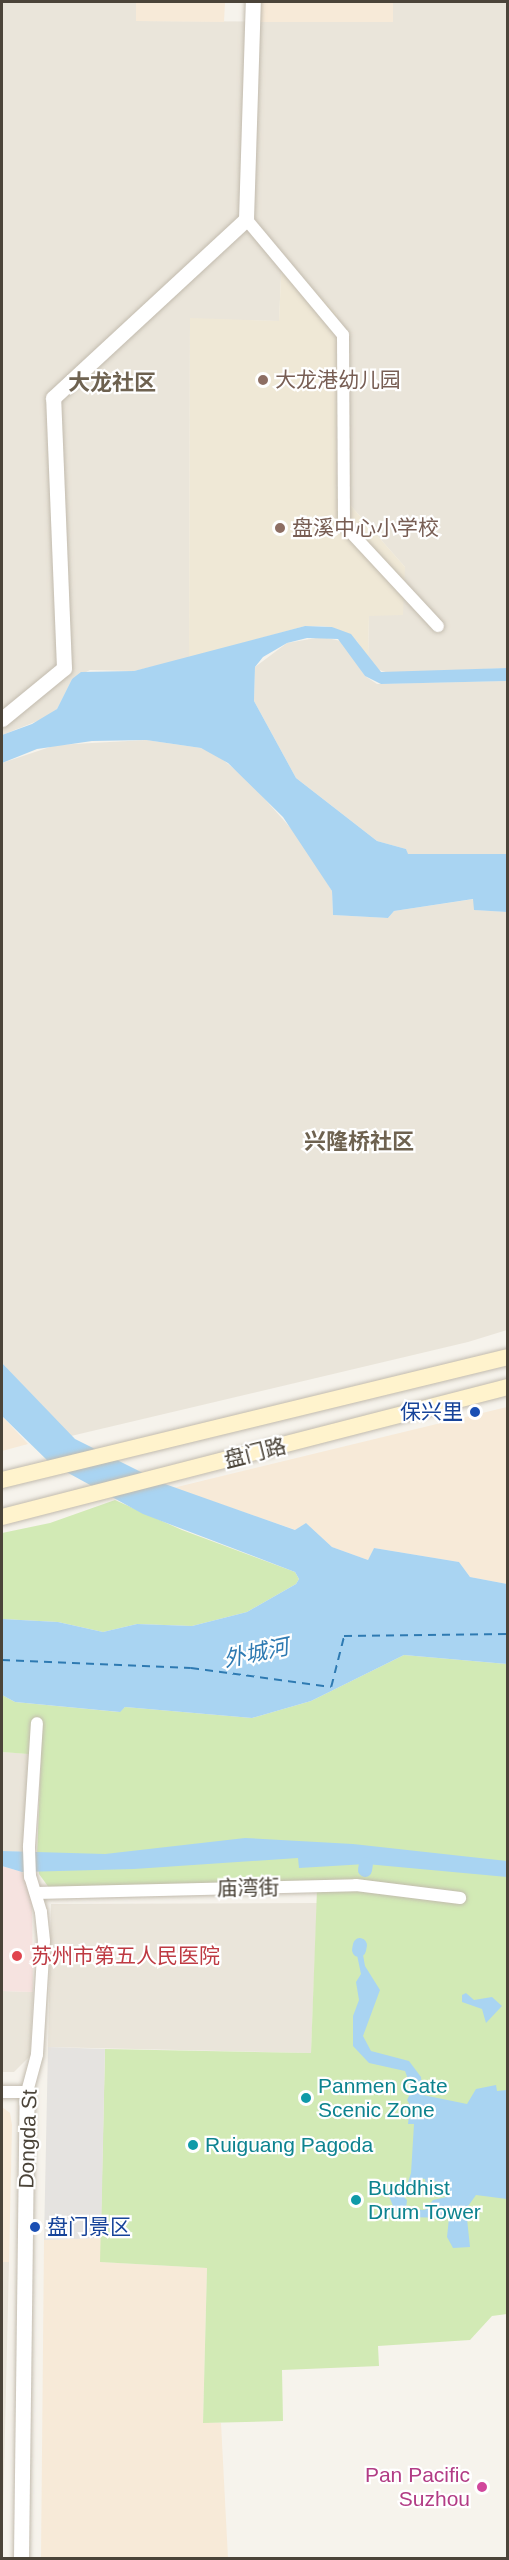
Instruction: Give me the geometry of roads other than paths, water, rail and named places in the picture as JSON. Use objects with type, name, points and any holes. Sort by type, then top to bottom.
[{"type":"main road","name":"盘门路","points":[[2,1480],[507,1357]]},
{"type":"main road","name":"盘门路","points":[[2,1517],[80,1499],[507,1387]]},
{"type":"street","points":[[253,2],[246,219],[343,335],[344,525],[438,626]]},
{"type":"street","points":[[2,719],[64,668],[53,398],[246,219]]},
{"type":"street","name":"Dongda St","points":[[21,2559],[27,2092],[37,2054],[44,1949],[36,1893],[30,1877],[29,1846],[37,1723]]},
{"type":"street","name":"庙湾街","points":[[36,1893],[356,1885],[460,1898]]},
{"type":"street","points":[[2,2092],[27,2092]]},
{"type":"water","points":[[305,626],[332,627],[351,634],[381,672],[507,668],[507,681],[381,684],[365,676],[338,639],[307,638],[287,643],[263,657],[255,667],[254,701],[296,778],[377,841],[406,849],[408,854],[507,854],[507,912],[474,910],[473,899],[394,911],[388,918],[333,915],[332,891],[283,817],[228,763],[201,748],[146,740],[92,741],[37,749],[2,763],[2,735],[32,724],[57,709],[72,679],[81,672],[134,671]]},
{"type":"water","name":"外城河","points":[[2,1363],[75,1439],[165,1484],[295,1530],[306,1523],[332,1547],[368,1560],[374,1548],[459,1562],[470,1577],[507,1584],[507,1664],[404,1655],[311,1701],[252,1718],[125,1707],[120,1712],[15,1702],[2,1695],[2,1619],[58,1622],[103,1632],[137,1624],[192,1626],[247,1612],[296,1584],[299,1579],[295,1572],[143,1514],[50,1463],[2,1416]]},
{"type":"water","points":[[245,1838],[353,1844],[507,1861],[507,1877],[366,1864],[299,1868],[298,1858],[134,1869],[22,1872],[2,1866],[2,1851],[105,1854]]},
{"type":"water","points":[[362,1949],[365,1966],[380,1990],[363,2036],[371,2051],[409,2061],[421,2077],[423,2095],[467,2104],[476,2089],[496,2085],[497,2091],[507,2090],[507,2199],[476,2195],[466,2209],[470,2247],[453,2248],[447,2237],[449,2218],[406,2217],[395,2211],[389,2196],[388,2190],[406,2188],[411,2173],[414,2124],[408,2124],[410,2105],[407,2100],[412,2090],[405,2071],[369,2063],[353,2046],[353,2016],[359,2000],[356,1982],[361,1974],[357,1955]],"holes":[[[419,2178],[425,2179],[426,2185],[432,2181],[445,2183],[451,2196],[433,2200],[425,2210],[406,2209],[407,2200],[402,2195],[410,2184],[418,2183]]]},
{"type":"water","points":[[466,1993],[474,2000],[492,1997],[502,2006],[486,2023],[482,2009],[462,2002],[462,1995]]},
{"type":"waterway","points":[[365,1870],[366,1864]]},
{"type":"waterway","points":[[359,1950],[360,1945]]},
{"type":"place","name":"大龙港幼儿园","points":[[263,380]]},
{"type":"place","name":"盘溪中心小学校","points":[[280,528]]},
{"type":"place","name":"保兴里","points":[[475,1412]]},
{"type":"place","name":"苏州市第五人民医院","points":[[17,1956]]},
{"type":"place","name":"Panmen Gate Scenic Zone","points":[[306,2098]]},
{"type":"place","name":"Ruiguang Pagoda","points":[[193,2145]]},
{"type":"place","name":"Buddhist Drum Tower","points":[[356,2200]]},
{"type":"place","name":"盘门景区","points":[[35,2227]]},
{"type":"place","name":"Pan Pacific Suzhou","points":[[482,2487]]},
{"type":"district","name":"大龙社区","points":[[112,383]]},
{"type":"district","name":"兴隆桥社区","points":[[359,1142]]}]
